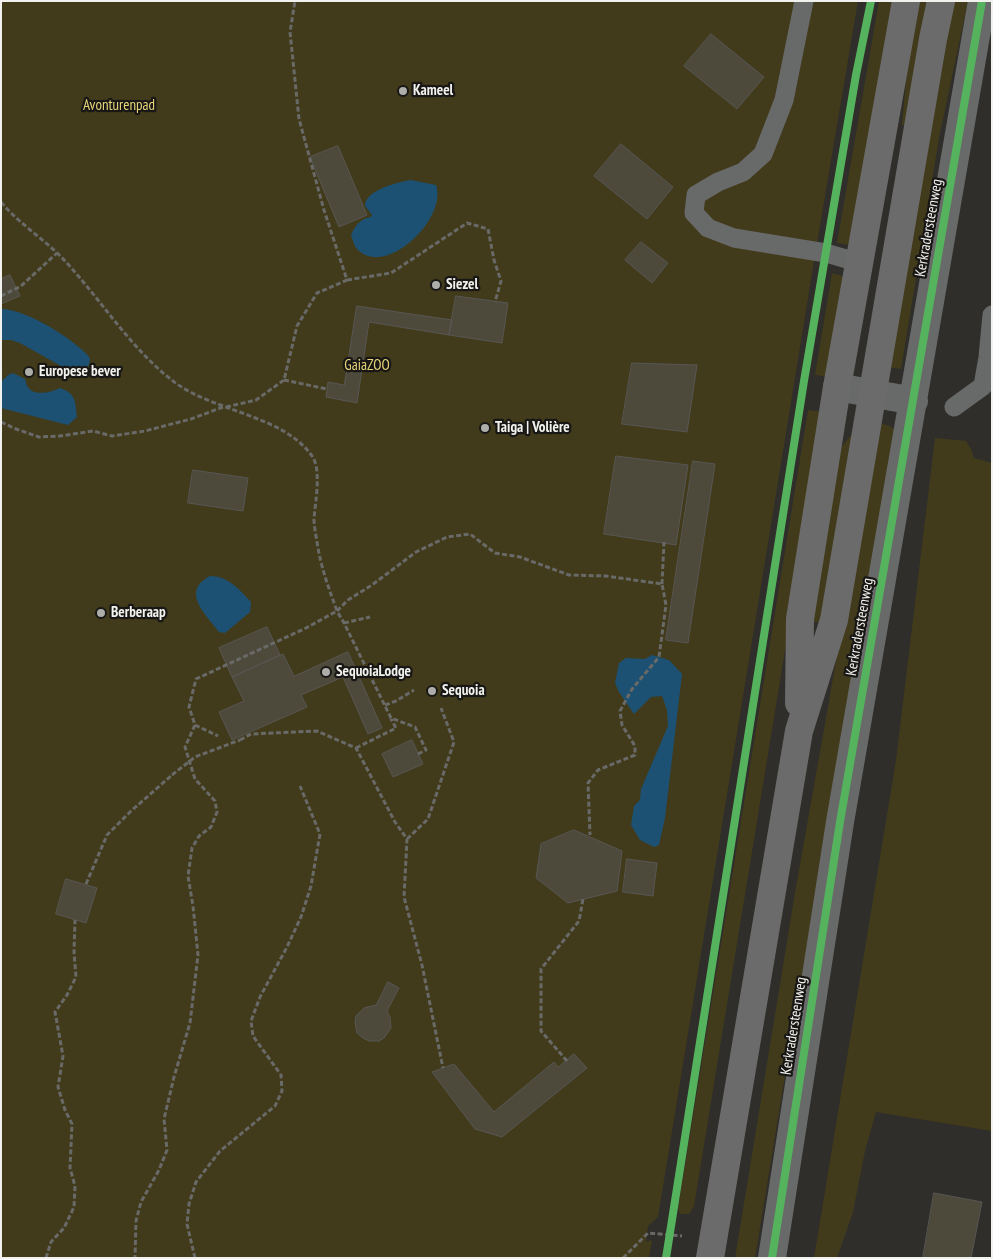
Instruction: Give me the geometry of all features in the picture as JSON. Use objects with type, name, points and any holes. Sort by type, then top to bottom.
[{"type":"main road","name":"Kerkradersteenweg","points":[[799,731],[800,619],[837,387],[906,1]]},
{"type":"main road","name":"Kerkradersteenweg","points":[[710,1258],[799,731],[834,620],[941,1]]},
{"type":"street","name":"Kerkradersteenweg","points":[[772,1258],[840,822],[982,1]]},
{"type":"street","points":[[837,387],[914,400]]},
{"type":"lane","points":[[804,1],[784,100],[763,154],[743,172],[718,182],[696,195],[694,213],[708,228],[734,238],[826,253],[860,263]]},
{"type":"lane","points":[[954,407],[983,386],[992,315]]},
{"type":"path","points":[[295,1],[290,32],[299,119],[324,210],[347,280]]},
{"type":"path","points":[[1,202],[12,215],[64,260],[145,356],[177,384],[198,396],[290,433],[313,457],[318,482],[314,522],[322,569],[337,611],[396,728],[356,748]]},
{"type":"path","points":[[1,422],[39,437],[94,432],[112,436],[145,431],[191,419],[224,407],[256,400],[284,380],[297,326],[317,293],[347,280],[390,273],[467,223],[488,229],[494,260],[501,281],[495,302]]},
{"type":"path","points":[[1,296],[21,286],[57,253]]},
{"type":"path","points":[[284,380],[328,389]]},
{"type":"path","points":[[135,1258],[136,1221],[141,1202],[159,1170],[167,1150],[164,1119],[190,1023],[198,955],[188,876],[192,848],[199,836],[211,827],[217,812],[214,801],[194,779],[185,747],[195,725],[189,706],[196,679],[306,628],[337,611],[348,600],[372,586],[416,552],[447,537],[470,534],[495,552],[520,557],[569,575],[606,576],[662,584]]},
{"type":"path","points":[[590,835],[588,783],[598,770],[635,755],[635,746],[622,725],[620,711],[632,689],[659,657],[666,605],[662,584],[664,542]]},
{"type":"path","points":[[344,623],[370,617]]},
{"type":"path","points":[[385,705],[396,701],[414,690]]},
{"type":"path","points":[[407,839],[428,819],[454,742],[442,708]]},
{"type":"path","points":[[391,718],[415,727],[426,750],[418,754]]},
{"type":"path","points":[[195,725],[218,736]]},
{"type":"path","points":[[86,884],[107,835],[172,775],[195,758],[251,734],[316,731],[356,748],[394,822],[407,839],[404,897],[422,965],[443,1068]]},
{"type":"path","points":[[194,1258],[187,1224],[188,1204],[196,1182],[220,1151],[275,1106],[282,1091],[281,1075],[253,1036],[251,1021],[301,917],[312,886],[320,834],[300,786]]},
{"type":"path","points":[[567,1061],[542,1031],[541,969],[579,921],[583,899]]},
{"type":"path","points":[[46,1258],[51,1242],[64,1228],[74,1207],[75,1186],[70,1168],[72,1124],[65,1110],[58,1087],[63,1056],[55,1012],[67,995],[76,977],[75,920]]},
{"type":"path","points":[[668,1242],[671,1225]]},
{"type":"green space","name":"GaiaZOO","points":[[1,1],[858,1],[658,1217],[648,1226],[646,1242],[652,1240],[649,1258],[1,1258]]},
{"type":"green space","points":[[879,1],[894,1],[852,245],[837,243]]},
{"type":"green space","points":[[915,1],[932,1],[909,126],[902,125],[912,15]]},
{"type":"green space","points":[[953,1],[968,1],[939,138],[901,369],[887,367]]},
{"type":"green space","points":[[832,273],[846,277],[829,377],[815,375]]},
{"type":"green space","points":[[808,410],[824,412],[694,1206],[689,1214],[680,1214],[678,1208]]},
{"type":"green space","points":[[878,424],[890,426],[899,434],[792,1033],[755,1258],[735,1258],[795,893]]},
{"type":"green space","points":[[854,432],[824,622],[814,622],[811,618],[838,455],[842,446]]},
{"type":"green space","points":[[935,438],[966,441],[974,458],[992,463],[992,1131],[876,1112],[865,1151],[853,1212],[837,1258],[814,1258],[896,760]]},
{"type":"water","points":[[411,180],[436,185],[437,198],[433,213],[424,228],[412,241],[398,251],[383,256],[369,256],[357,249],[351,235],[359,223],[372,215],[365,206],[366,200],[376,191]]},
{"type":"water","points":[[1,309],[11,310],[36,319],[62,334],[90,358],[87,369],[77,375],[20,343],[11,340],[1,340]]},
{"type":"water","points":[[13,373],[25,379],[27,386],[34,392],[48,392],[60,388],[66,390],[74,399],[77,417],[68,425],[1,408],[1,382]]},
{"type":"water","points":[[210,576],[228,581],[238,588],[251,602],[250,612],[225,633],[219,632],[208,618],[198,603],[196,596],[201,582]]},
{"type":"water","points":[[652,655],[669,660],[682,674],[665,818],[659,845],[654,847],[640,840],[631,825],[634,806],[640,800],[641,789],[668,726],[667,710],[662,696],[651,697],[634,714],[615,683],[619,663],[626,658],[645,659]]},
{"type":"building","points":[[711,34],[764,77],[737,109],[684,66]]},
{"type":"building","points":[[621,144],[673,187],[647,219],[594,176]]},
{"type":"building","points":[[338,146],[367,215],[339,227],[310,157]]},
{"type":"building","points":[[641,242],[668,263],[652,283],[625,260]]},
{"type":"building","points":[[10,275],[20,296],[1,304],[1,279]]},
{"type":"building","points":[[456,296],[508,303],[502,343],[449,335]]},
{"type":"building","points":[[357,306],[452,320],[449,335],[369,322],[357,403],[326,397],[328,382],[344,385]]},
{"type":"building","points":[[632,363],[697,365],[687,432],[622,424]]},
{"type":"building","points":[[616,456],[688,465],[676,545],[604,534]]},
{"type":"building","points":[[693,461],[715,464],[688,643],[666,640]]},
{"type":"building","points":[[193,470],[248,478],[243,511],[188,503]]},
{"type":"building","points":[[267,627],[280,655],[232,677],[219,648]]},
{"type":"building","points":[[348,652],[382,728],[368,734],[343,677],[301,695],[307,707],[232,740],[219,712],[244,701],[232,677],[283,654],[294,676]]},
{"type":"building","points":[[412,740],[423,764],[393,777],[382,754]]},
{"type":"building","points":[[574,830],[622,851],[617,891],[568,903],[536,878],[541,844]]},
{"type":"building","points":[[627,859],[657,863],[653,896],[623,892]]},
{"type":"building","points":[[66,879],[97,888],[86,923],[56,914]]},
{"type":"building","points":[[388,982],[399,988],[387,1011],[390,1017],[391,1028],[384,1038],[379,1041],[369,1041],[357,1033],[356,1016],[364,1008],[376,1005]]},
{"type":"building","points":[[574,1054],[587,1068],[502,1137],[475,1129],[432,1072],[454,1064],[494,1112],[554,1062],[558,1067]]},
{"type":"building","points":[[934,1193],[982,1202],[971,1258],[923,1258]]},
{"type":"cycle path","points":[[666,1258],[804,381],[856,75],[871,1]]},
{"type":"cycle path","points":[[772,1258],[840,822],[982,1]]},
{"type":"place","name":"Kameel","points":[[403,91]]},
{"type":"place","name":"Siezel","points":[[436,285]]},
{"type":"place","name":"Europese bever","points":[[29,372]]},
{"type":"place","name":"Taiga | Volière","points":[[485,428]]},
{"type":"place","name":"Berberaap","points":[[101,613]]},
{"type":"place","name":"SequoiaLodge","points":[[326,672]]},
{"type":"place","name":"Sequoia","points":[[432,691]]},
{"type":"park label","name":"Avonturenpad","points":[[119,106]]}]
